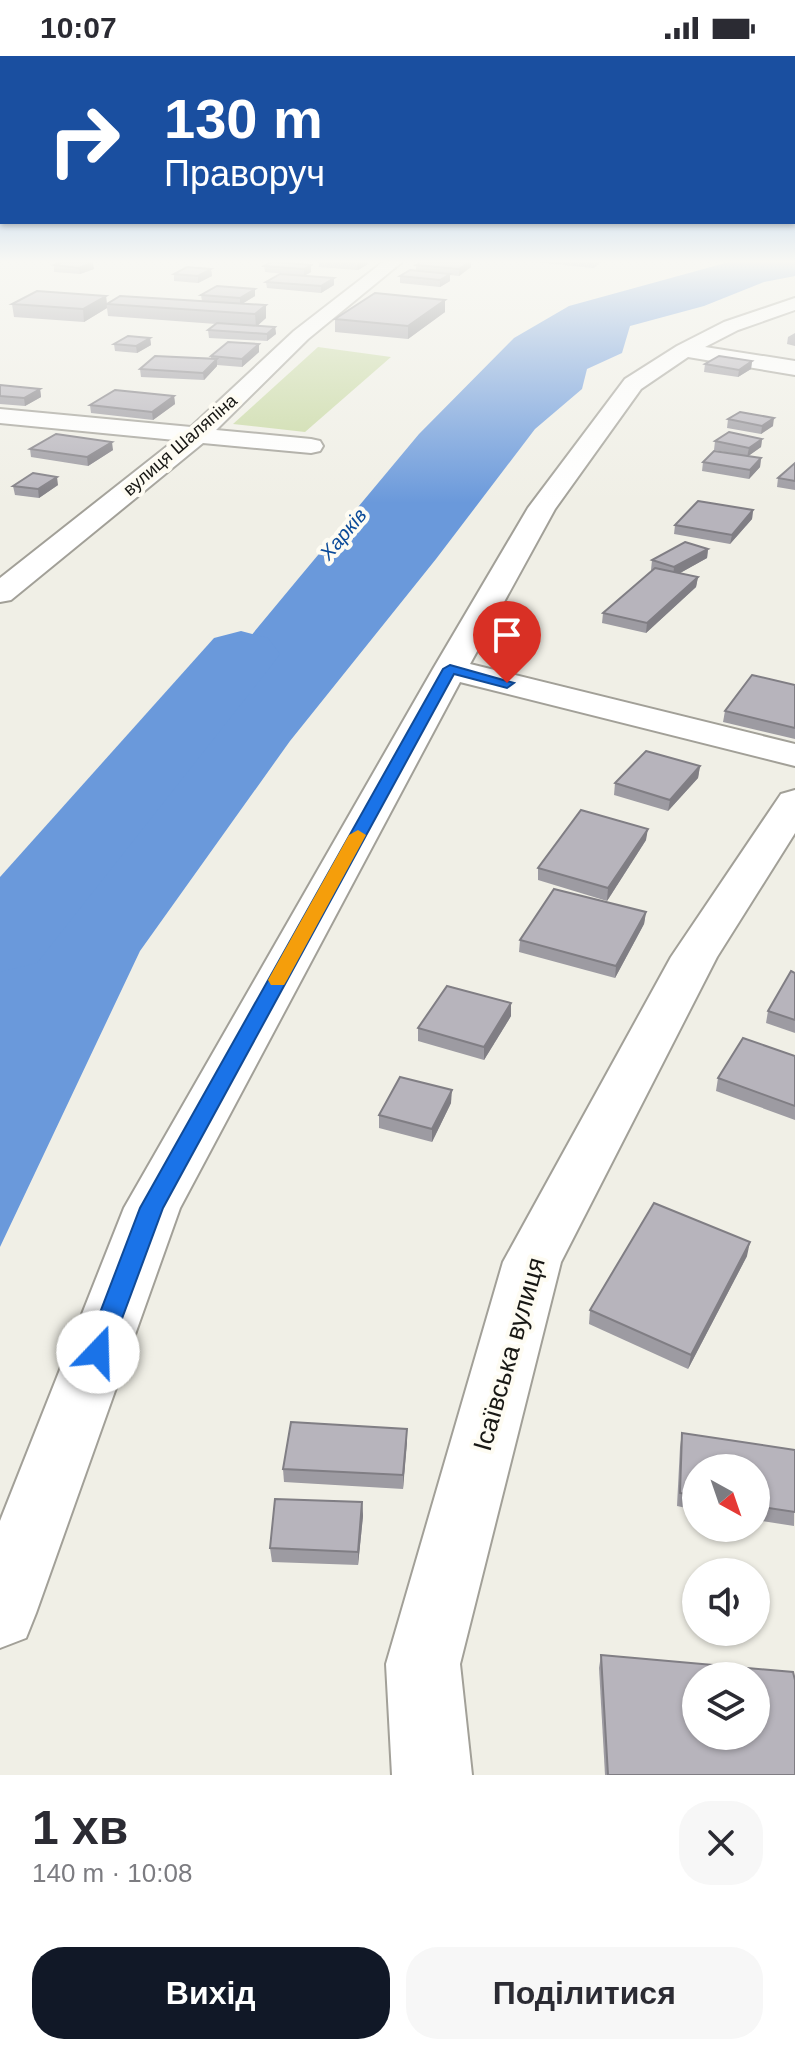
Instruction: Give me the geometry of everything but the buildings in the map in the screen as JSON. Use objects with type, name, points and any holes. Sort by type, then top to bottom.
[{"type":"street","name":"вулиця Шаляпіна","points":[[0,593],[196,436],[293,342]]},
{"type":"street","points":[[0,1613],[152,1208],[542,508],[633,384],[699,342]]},
{"type":"street","points":[[684,350],[795,368]]},
{"type":"street","points":[[0,416],[311,446]]},
{"type":"street","points":[[450,669],[795,755]]},
{"type":"street","name":"Ісаївська вулиця","points":[[432,1775],[423,1664],[532,1262],[694,957],[795,802]]},
{"type":"green space","points":[[318,347],[391,357],[305,432],[233,424]]},
{"type":"water","points":[[510,342],[625,342],[622,353],[587,369],[582,389],[535,429],[436,559],[290,741],[140,951],[0,1247],[0,958],[206,690],[419,434]]},
{"type":"waterway","name":"Харків","points":[[0,941],[241,654]]},
{"type":"slow traffic","points":[[278,980],[358,835]]},
{"type":"route","points":[[98,1352],[152,1208],[450,669],[507,683]]}]
